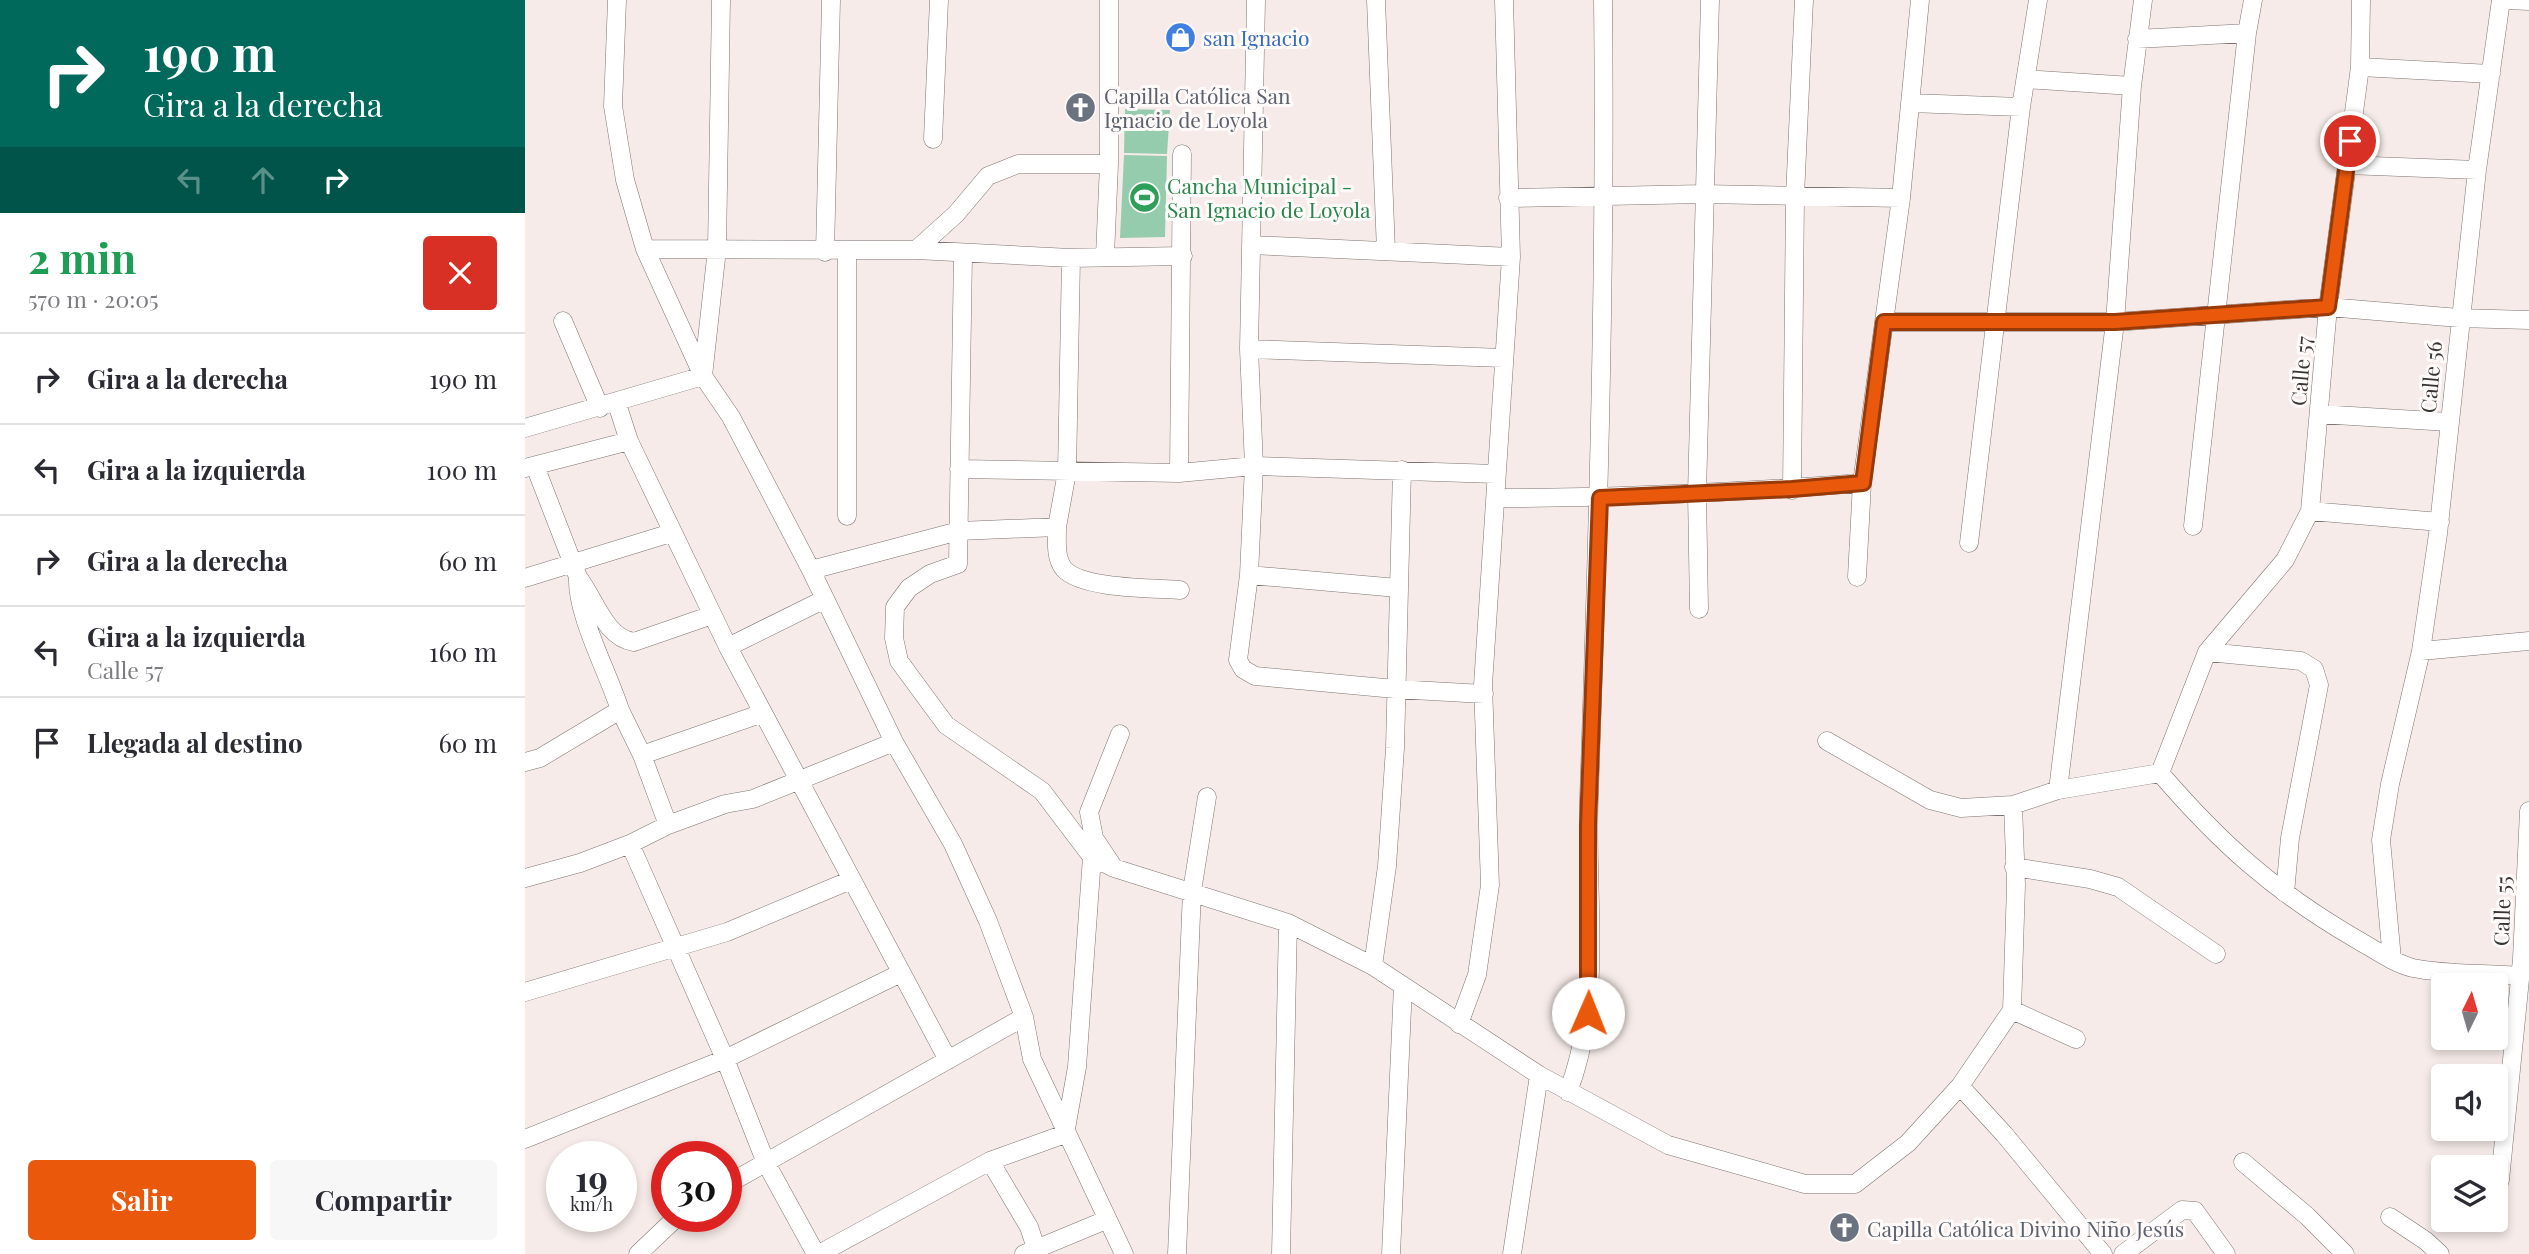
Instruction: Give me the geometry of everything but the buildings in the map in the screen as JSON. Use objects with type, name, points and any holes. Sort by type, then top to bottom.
[{"type":"street","points":[[617,0],[613,106],[625,180],[645,249],[703,376],[731,417],[811,570],[894,742],[953,844],[988,921],[1024,1017],[1032,1059],[1123,1254]]},
{"type":"street","points":[[703,376],[717,249],[721,0]]},
{"type":"street","points":[[825,252],[831,0]]},
{"type":"street","points":[[933,139],[939,0]]},
{"type":"street","points":[[1105,256],[1109,164],[1109,0]]},
{"type":"street","points":[[1256,0],[1249,349],[1254,466],[1249,575],[1238,660],[1243,669],[1255,676],[1483,694]]},
{"type":"street","points":[[1376,0],[1386,251]]},
{"type":"street","points":[[1459,1024],[1477,975],[1490,885],[1483,694],[1498,498],[1496,474],[1511,257],[1504,0]]},
{"type":"street","points":[[1568,1092],[1581,1057],[1588,1013],[1588,826],[1600,498],[1605,198],[1603,0]]},
{"type":"street","points":[[1699,609],[1697,493],[1710,0]]},
{"type":"street","points":[[1792,489],[1795,196],[1804,0]]},
{"type":"street","points":[[1857,577],[1863,483],[1901,198],[1920,0]]},
{"type":"street","points":[[1969,542],[2021,107],[2038,0]]},
{"type":"street","points":[[2057,790],[2115,322],[2132,86],[2143,0]]},
{"type":"street","points":[[2193,526],[2247,33],[2253,0]]},
{"type":"street","name":"Calle 57","points":[[2160,774],[2183,708],[2207,652],[2285,561],[2310,510],[2328,307],[2360,67],[2361,0]]},
{"type":"street","points":[[2503,0],[2529,1]]},
{"type":"street","name":"Calle 56","points":[[2392,960],[2381,840],[2390,784],[2421,651],[2440,522],[2459,318],[2477,170],[2503,0]]},
{"type":"street","points":[[2137,39],[2247,33]]},
{"type":"street","points":[[2360,67],[2491,74]]},
{"type":"street","points":[[2026,79],[2132,86]]},
{"type":"street","points":[[1910,103],[2021,107]]},
{"type":"street","points":[[1178,473],[1183,257],[1182,154]]},
{"type":"street","points":[[916,250],[956,214],[988,176],[1018,164],[1109,164]]},
{"type":"street","points":[[2347,165],[2477,170]]},
{"type":"street","points":[[1509,198],[1703,194],[1901,198]]},
{"type":"street","points":[[1251,244],[1511,257]]},
{"type":"street","points":[[645,249],[825,252],[916,250],[1071,258],[1183,257]]},
{"type":"street","points":[[847,251],[847,516]]},
{"type":"street","points":[[963,254],[958,564],[930,574],[909,588],[895,607],[894,638],[899,661],[946,725],[1042,791],[1092,857],[1114,868],[1287,923],[1373,966],[1539,1075],[1668,1145],[1805,1184],[1855,1184],[1908,1143],[1959,1086],[2012,1010],[2013,805]]},
{"type":"street","points":[[1071,258],[1067,472],[1057,527],[1057,554],[1063,568],[1072,575],[1091,582],[1180,590]]},
{"type":"street","points":[[1884,322],[2115,322],[2328,307],[2459,318],[2529,320]]},
{"type":"street","points":[[563,321],[629,441],[728,647],[948,1060]]},
{"type":"street","points":[[1249,349],[1504,358]]},
{"type":"street","points":[[525,428],[608,406],[703,376]]},
{"type":"street","points":[[2319,414],[2449,422]]},
{"type":"street","points":[[629,441],[530,467],[575,570],[611,632],[623,640],[634,642],[712,615]]},
{"type":"street","points":[[959,469],[1178,473],[1254,466],[1496,474]]},
{"type":"street","points":[[1373,966],[1388,866],[1402,470]]},
{"type":"street","points":[[1498,498],[1600,498],[1863,483]]},
{"type":"street","points":[[2310,510],[2440,522]]},
{"type":"street","points":[[811,570],[959,531],[1057,527]]},
{"type":"street","points":[[525,578],[575,570],[671,533]]},
{"type":"street","points":[[575,570],[582,614],[620,710],[642,755],[668,825]]},
{"type":"street","points":[[1249,575],[1398,588]]},
{"type":"street","points":[[728,647],[825,599]]},
{"type":"street","points":[[2421,651],[2529,641]]},
{"type":"street","points":[[2207,652],[2301,661],[2314,669],[2319,685],[2290,838],[2285,893]]},
{"type":"street","points":[[525,762],[540,758],[620,710]]},
{"type":"street","points":[[642,755],[763,713]]},
{"type":"street","points":[[1114,868],[1094,838],[1089,812],[1121,734]]},
{"type":"street","points":[[1827,741],[1930,800],[1961,808],[2013,805],[2057,790],[2160,774],[2200,819],[2257,874],[2323,920],[2392,960],[2413,968],[2524,965]]},
{"type":"street","points":[[525,878],[580,863],[630,844],[668,825],[725,804],[753,799],[894,742]]},
{"type":"street","points":[[1177,1254],[1192,891],[1207,797]]},
{"type":"street","name":"Calle 55","points":[[2503,1155],[2524,965],[2529,811]]},
{"type":"street","points":[[630,844],[725,1059],[766,1163],[818,1254],[990,1161],[1065,1134]]},
{"type":"street","points":[[1065,1134],[1077,1067],[1092,857]]},
{"type":"street","points":[[2014,867],[2090,878],[2118,887],[2216,954]]},
{"type":"street","points":[[525,992],[675,949],[775,914],[851,880]]},
{"type":"street","points":[[1281,1254],[1287,923]]},
{"type":"street","points":[[525,1139],[725,1059],[901,973]]},
{"type":"street","points":[[1391,1254],[1403,986]]},
{"type":"street","points":[[2012,1010],[2077,1039]]},
{"type":"street","points":[[742,1176],[1024,1017]]},
{"type":"street","points":[[1512,1254],[1539,1075]]},
{"type":"street","points":[[1959,1086],[2004,1134],[2103,1254]]},
{"type":"street","points":[[990,1161],[1029,1227],[1033,1252],[1106,1220]]},
{"type":"street","points":[[2243,1162],[2308,1216],[2345,1254]]},
{"type":"street","points":[[2123,1254],[2182,1210],[2189,1209],[2195,1211],[2226,1254]]},
{"type":"street","points":[[2390,1217],[2426,1241],[2440,1254]]},
{"type":"street","points":[[638,1254],[661,1232]]},
{"type":"green space","points":[[1125,109],[1170,110],[1167,154],[1124,153]]},
{"type":"green space","name":"Cancha Municipal - San Ignacio de Loyola","points":[[1124,155],[1167,156],[1165,237],[1120,238]]},
{"type":"place","name":"san Ignacio","points":[[1180,37]]},
{"type":"place","name":"Capilla Católica San Ignacio de Loyola","points":[[1081,107]]},
{"type":"place","name":"Cancha Municipal - San Ignacio de Loyola","points":[[1144,197]]},
{"type":"place","name":"Capilla Católica Divino Niño Jesús","points":[[1844,1228]]},
{"type":"route","points":[[1588,1013],[1588,826],[1600,498],[1863,483],[1884,322],[2115,322],[2328,307],[2350,141]]}]
